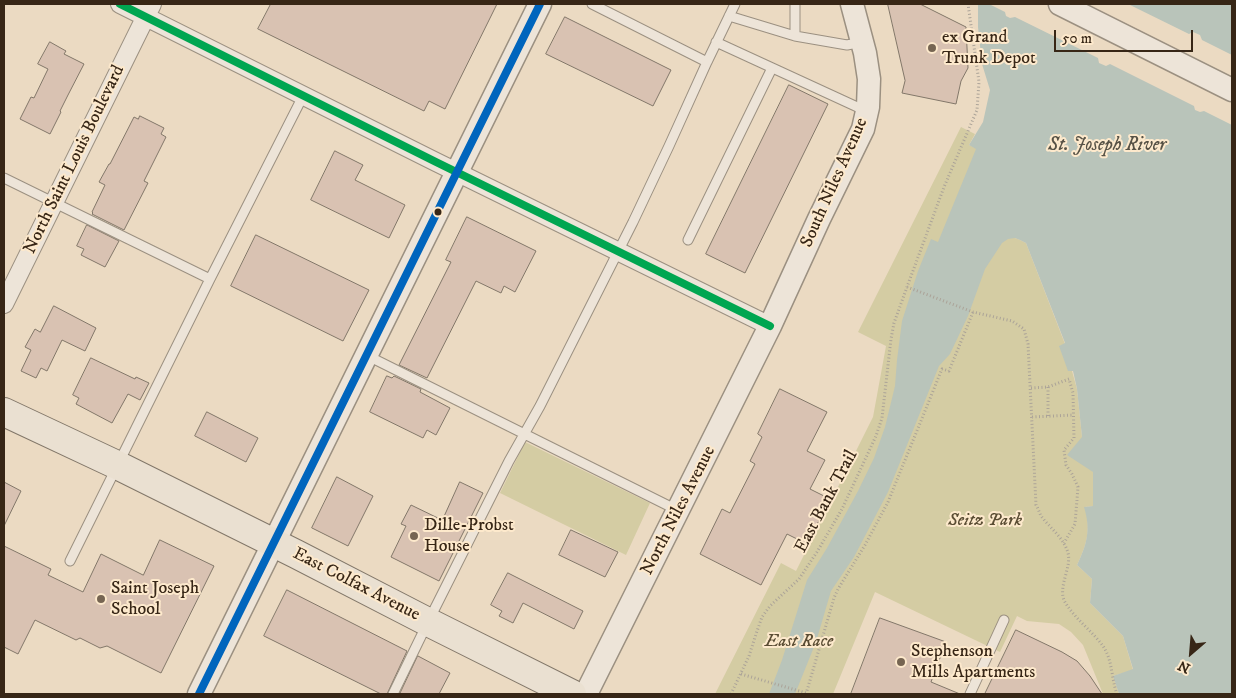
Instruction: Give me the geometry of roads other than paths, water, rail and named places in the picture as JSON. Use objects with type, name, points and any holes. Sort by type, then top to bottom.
[{"type":"main road","name":"East Colfax Avenue","points":[[4,412],[274,543],[572,694]]},
{"type":"street","points":[[120,4],[149,10],[303,96],[770,326]]},
{"type":"street","points":[[200,694],[540,4]]},
{"type":"street","name":"South Niles Avenue","points":[[770,326],[863,129],[867,112],[868,66],[852,4]]},
{"type":"street","points":[[1060,4],[1232,90]]},
{"type":"street","name":"North Saint Louis Boulevard","points":[[4,304],[149,10]]},
{"type":"street","name":"North Niles Avenue","points":[[586,694],[770,326]]},
{"type":"lane","points":[[592,4],[707,62]]},
{"type":"lane","points":[[393,694],[509,461],[540,406],[619,252],[735,4]]},
{"type":"lane","points":[[795,4],[795,36]]},
{"type":"lane","points":[[729,16],[795,36],[847,45],[862,42]]},
{"type":"lane","points":[[716,42],[867,112]]},
{"type":"lane","points":[[688,240],[772,68]]},
{"type":"lane","points":[[70,561],[303,96]]},
{"type":"lane","points":[[4,178],[210,279]]},
{"type":"lane","points":[[366,355],[679,511]]},
{"type":"lane","points":[[970,694],[1004,620]]},
{"type":"water","name":"St. Joseph River","points":[[978,4],[1232,4],[1232,694],[1119,694],[1113,676],[1133,669],[1123,636],[1090,603],[1092,579],[1077,565],[1087,537],[1084,507],[1093,506],[1093,472],[1067,455],[1082,437],[1077,389],[1073,371],[1068,371],[1059,346],[1065,343],[1026,243],[1015,238],[1008,239],[1002,243],[985,269],[968,316],[950,354],[939,366],[888,492],[854,557],[831,591],[816,642],[795,694],[769,694],[782,660],[807,580],[827,548],[874,458],[885,427],[895,386],[902,321],[918,271],[931,239],[938,242],[976,149],[969,145],[983,122],[990,90],[982,64],[978,27]]},
{"type":"place","name":"ex Grand Trunk Depot","points":[[932,48]]},
{"type":"place","name":"Dille-Probst House","points":[[414,536]]},
{"type":"place","name":"Saint Joseph School","points":[[101,599]]},
{"type":"place","name":"Stephenson Mills Apartments","points":[[901,662]]},
{"type":"park label","name":"Seitz Park","points":[[985,521]]},
{"type":"park label","name":"East Race","points":[[799,642]]}]
